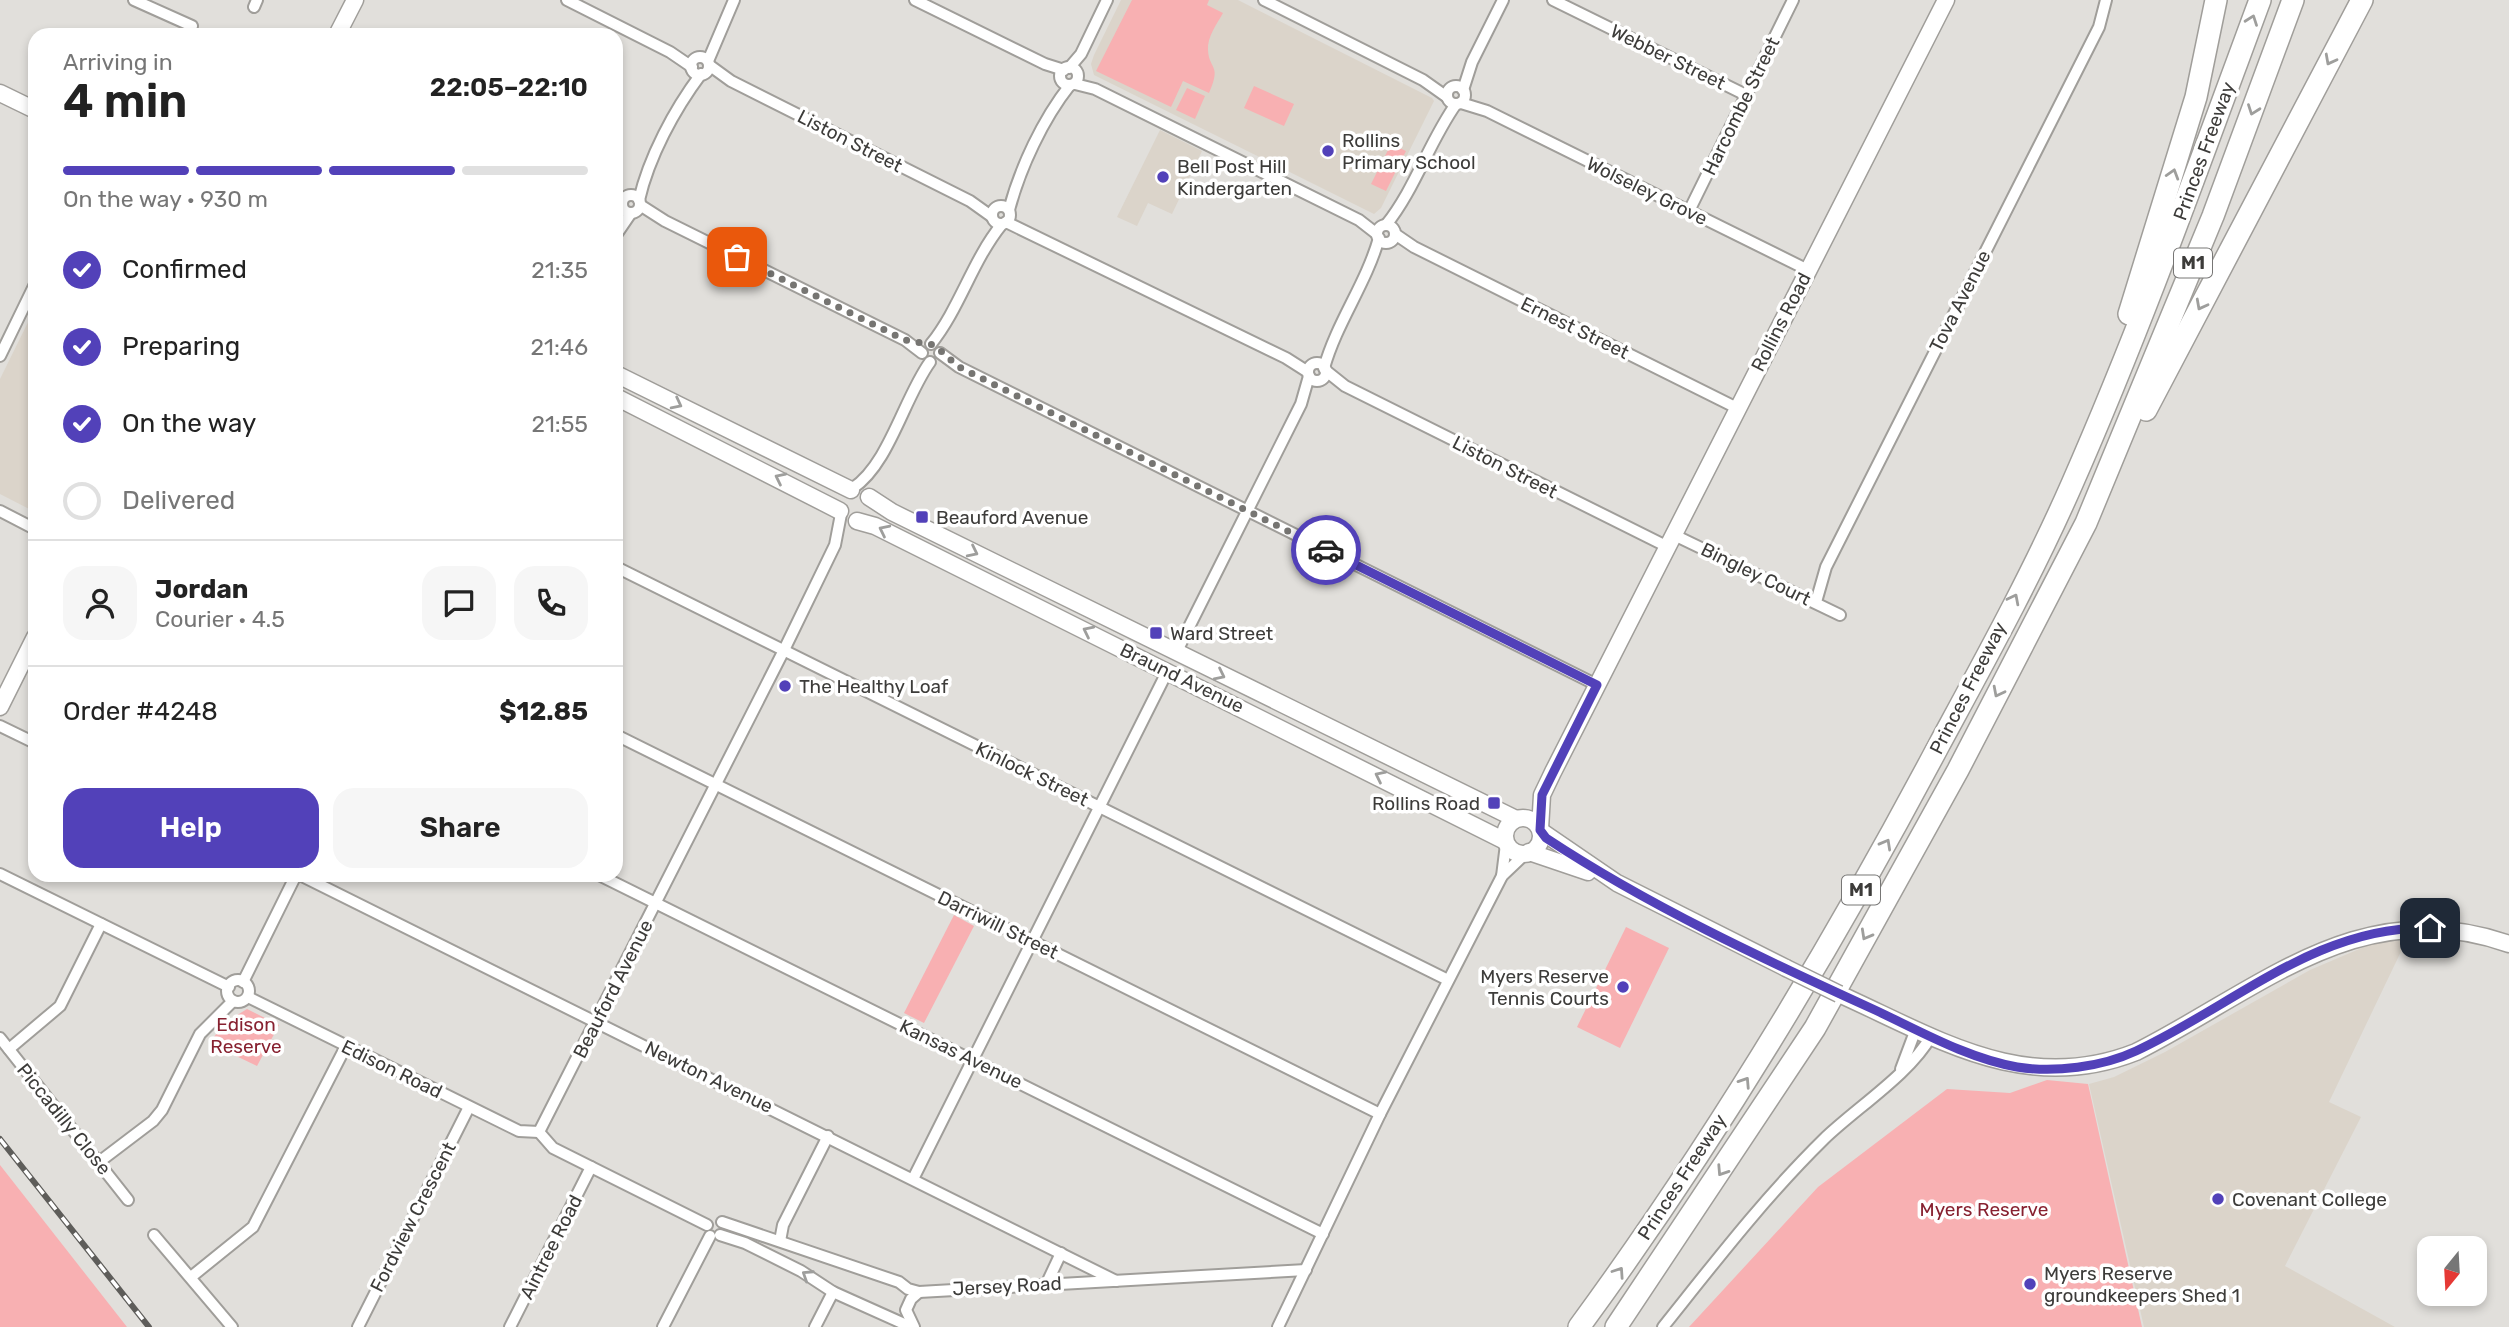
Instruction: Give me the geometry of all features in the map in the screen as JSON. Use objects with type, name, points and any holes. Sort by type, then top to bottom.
[{"type":"highway","points":[[2096,427],[2196,97],[2216,0]]},
{"type":"highway","name":"Princes Freeway","points":[[1579,1327],[1681,1180],[1836,935],[1970,688],[2070,487],[2096,427],[2141,320],[2260,0]]},
{"type":"highway","name":"Princes Freeway","points":[[1616,1327],[1815,1028],[1958,770],[2086,523],[2213,216],[2292,0]]},
{"type":"highway","points":[[2086,523],[2362,0]]},
{"type":"street","points":[[134,0],[192,26]]},
{"type":"street","points":[[341,28],[355,0]]},
{"type":"street","name":"Liston Street","points":[[566,0],[622,28]]},
{"type":"street","points":[[734,0],[645,178],[628,203],[1597,685]]},
{"type":"street","name":"Ernest Street","points":[[915,0],[1737,408]]},
{"type":"street","points":[[873,470],[852,489],[848,517],[866,512],[873,470],[1107,0]]},
{"type":"street","name":"Wolseley Grove","points":[[1264,0],[1808,270]]},
{"type":"street","points":[[913,1179],[1503,0]]},
{"type":"street","name":"Webber Street","points":[[1553,0],[1746,95]]},
{"type":"street","name":"Harcombe Street","points":[[1689,211],[1793,0]]},
{"type":"street","name":"Rollins Road","points":[[1517,819],[1542,795],[1669,540],[1946,0]]},
{"type":"street","name":"Tova Avenue","points":[[1816,602],[1826,567],[2099,27],[2106,0]]},
{"type":"street","name":"Liston Street","points":[[623,28],[1286,358],[1669,540]]},
{"type":"street","points":[[0,93],[28,107]]},
{"type":"street","points":[[0,356],[28,298]]},
{"type":"street","points":[[623,377],[852,489]]},
{"type":"street","name":"Braund Avenue","points":[[623,401],[848,517],[875,526],[1168,670],[1506,842]]},
{"type":"street","name":"Braund Avenue","points":[[852,489],[863,488],[881,506],[1517,819]]},
{"type":"street","points":[[0,511],[28,525]]},
{"type":"street","name":"Beauford Avenue","points":[[539,1131],[597,1022],[848,517]]},
{"type":"street","name":"Bingley Court","points":[[1669,540],[1816,602],[1840,615]]},
{"type":"street","name":"Kinlock Street","points":[[623,570],[1448,980]]},
{"type":"street","points":[[0,707],[28,652]]},
{"type":"street","points":[[0,726],[28,740]]},
{"type":"street","name":"Darriwill Street","points":[[623,738],[1380,1114]]},
{"type":"street","name":"Rollins Road","points":[[1540,830],[1542,795]]},
{"type":"street","points":[[1502,876],[1507,828],[1517,819],[1531,819],[1540,830],[1617,883],[1839,994],[1981,1057],[2021,1067],[2092,1064],[2136,1052],[2300,960],[2361,936],[2395,929],[2430,928],[2465,932],[2509,944]]},
{"type":"street","points":[[1278,1327],[1380,1114],[1502,876],[1537,845],[1540,830]]},
{"type":"street","points":[[1506,842],[1515,853],[1527,853],[1617,883]]},
{"type":"street","points":[[0,874],[229,987]]},
{"type":"street","points":[[243,982],[294,882]]},
{"type":"street","name":"Newton Avenue","points":[[312,882],[1116,1281]]},
{"type":"street","name":"Kansas Avenue","points":[[613,882],[1323,1234]]},
{"type":"street","points":[[9,1049],[60,1006],[101,924]]},
{"type":"street","points":[[233,1001],[228,993],[229,987],[233,982],[243,982]]},
{"type":"street","points":[[99,1162],[153,1121],[162,1110],[200,1034],[233,1001],[243,1001],[248,997],[249,990],[243,982]]},
{"type":"street","name":"Edison Road","points":[[248,997],[519,1131],[539,1131],[553,1148],[712,1232],[745,1243],[801,1271],[833,1292],[913,1327]]},
{"type":"street","points":[[1663,1327],[1766,1198],[1826,1138],[1919,1056],[1924,1032]]},
{"type":"street","name":"Piccadilly Close","points":[[0,1038],[128,1200]]},
{"type":"street","points":[[191,1277],[253,1227],[346,1046]]},
{"type":"street","name":"Fordview Crescent","points":[[358,1327],[469,1107]]},
{"type":"street","points":[[780,1241],[783,1225],[828,1136]]},
{"type":"street","name":"Aintree Road","points":[[510,1327],[591,1167]]},
{"type":"street","name":"Jersey Road","points":[[712,1232],[713,1219],[899,1282],[913,1293],[1306,1270]]},
{"type":"street","points":[[663,1327],[712,1232]]},
{"type":"street","points":[[154,1234],[232,1327]]},
{"type":"street","points":[[1046,1285],[1061,1253]]},
{"type":"street","points":[[815,1327],[833,1292]]},
{"type":"street","points":[[913,1293],[906,1310],[913,1327]]},
{"type":"street","points":[[884,1314],[906,1310]]},
{"type":"shaded area","name":"Rollins Primary School","points":[[1121,0],[1238,0],[1432,98],[1434,101],[1381,208],[1374,214],[1094,75],[1091,64],[1094,55]]},
{"type":"shaded area","name":"Bell Post Hill Kindergarten","points":[[1160,130],[1202,151],[1172,214],[1148,203],[1137,226],[1117,217]]},
{"type":"shaded area","points":[[28,322],[28,508],[0,494],[0,379]]},
{"type":"shaded area","name":"Covenant College","points":[[2407,939],[2329,1102],[2361,1117],[2285,1266],[2395,1327],[2144,1327],[2089,1084],[2114,1077],[2165,1052],[2310,970],[2371,944]]},
{"type":"green space","points":[[1132,0],[1209,0],[1207,5],[1223,13],[1208,45],[1215,72],[1209,93],[1183,81],[1171,107],[1096,71]]},
{"type":"green space","points":[[1254,86],[1294,104],[1284,126],[1244,108]]},
{"type":"green space","points":[[1187,88],[1205,96],[1195,119],[1176,110]]},
{"type":"green space","points":[[1391,144],[1406,151],[1386,191],[1371,184]]},
{"type":"green space","points":[[954,915],[974,926],[924,1023],[904,1013]]},
{"type":"green space","name":"Myers Reserve Tennis Courts","points":[[1626,927],[1669,948],[1620,1048],[1577,1027]]},
{"type":"green space","name":"Edison Reserve","points":[[247,1009],[279,1025],[257,1066],[209,1043],[226,1022]]},
{"type":"green space","name":"Myers Reserve","points":[[2047,1080],[2088,1084],[2142,1327],[1689,1327],[1818,1187],[1947,1089],[2010,1093]]},
{"type":"green space","points":[[0,1165],[127,1327],[0,1327]]},
{"type":"railway","points":[[0,1139],[149,1327]]},
{"type":"way so far","points":[[737,257],[905,340],[937,346],[940,353],[959,367],[1326,550]]},
{"type":"place","name":"Rollins Primary School","points":[[1328,151]]},
{"type":"place","name":"Bell Post Hill Kindergarten","points":[[1163,177]]},
{"type":"place","name":"Beauford Avenue","points":[[922,517]]},
{"type":"place","name":"Ward Street","points":[[1156,633]]},
{"type":"place","name":"The Healthy Loaf","points":[[785,686]]},
{"type":"place","name":"Rollins Road","points":[[1494,803]]},
{"type":"place","name":"Myers Reserve Tennis Courts","points":[[1623,987]]},
{"type":"place","name":"Covenant College","points":[[2218,1199]]},
{"type":"place","name":"Myers Reserve groundkeepers Shed 1","points":[[2030,1284]]},
{"type":"route","points":[[1326,550],[1597,685],[1542,795],[1540,830],[1546,838],[1617,883],[1839,994],[1990,1061],[2021,1067],[2049,1068],[2092,1064],[2122,1057],[2169,1035],[2326,947],[2378,932],[2430,928]]}]
